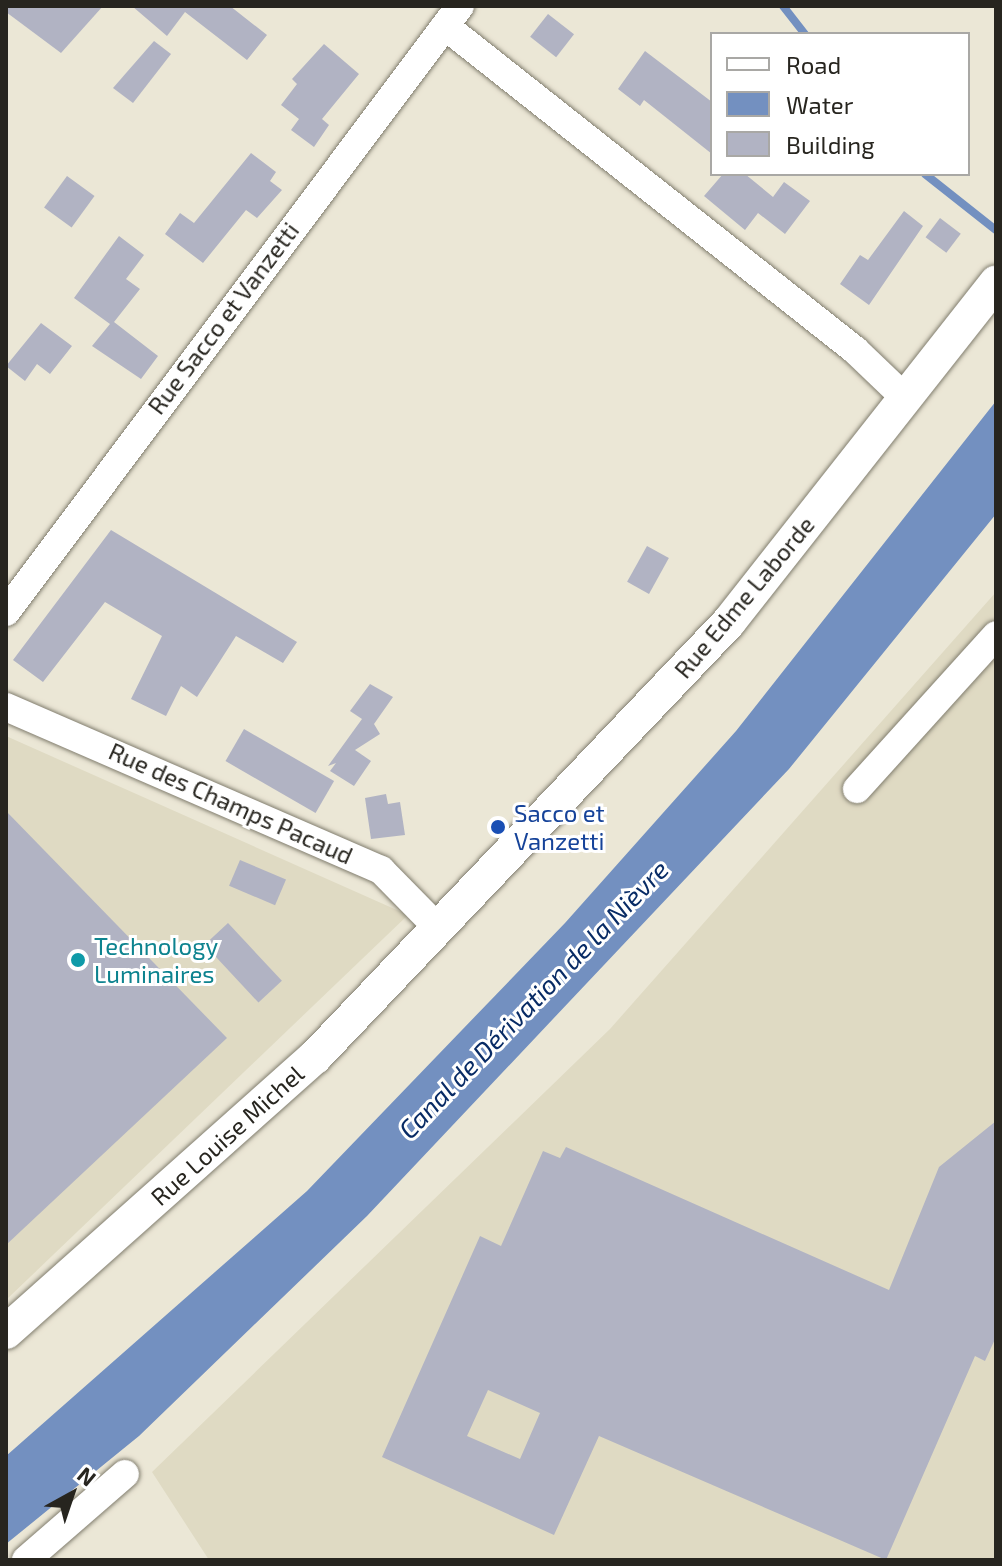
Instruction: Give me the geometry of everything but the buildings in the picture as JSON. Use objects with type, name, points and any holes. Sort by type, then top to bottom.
[{"type":"street","name":"Rue Sacco et Vanzetti","points":[[6,612],[452,16],[855,350],[905,398]]},
{"type":"street","name":"Rue Edme Laborde","points":[[437,927],[729,622],[996,283]]},
{"type":"street","points":[[857,789],[996,635]]},
{"type":"street","name":"Rue des Champs Pacaud","points":[[6,707],[381,870],[437,927]]},
{"type":"street","name":"Rue Louise Michel","points":[[6,1332],[315,1057],[437,927]]},
{"type":"street","points":[[26,1560],[125,1474]]},
{"type":"shaded area","points":[[996,592],[996,1560],[209,1560],[152,1472],[610,1029]]},
{"type":"shaded area","points":[[6,736],[408,915],[6,1300]]},
{"type":"water","name":"Canal de Dérivation de la Nièvre","points":[[996,401],[996,514],[789,769],[367,1216],[139,1436],[6,1544],[6,1456],[307,1191],[565,923],[736,731]]},
{"type":"waterway","points":[[783,6],[803,32]]},
{"type":"waterway","points":[[928,176],[996,230]]},
{"type":"place","name":"Sacco et Vanzetti","points":[[498,827]]},
{"type":"place","name":"Technology Luminaires","points":[[78,960]]}]
